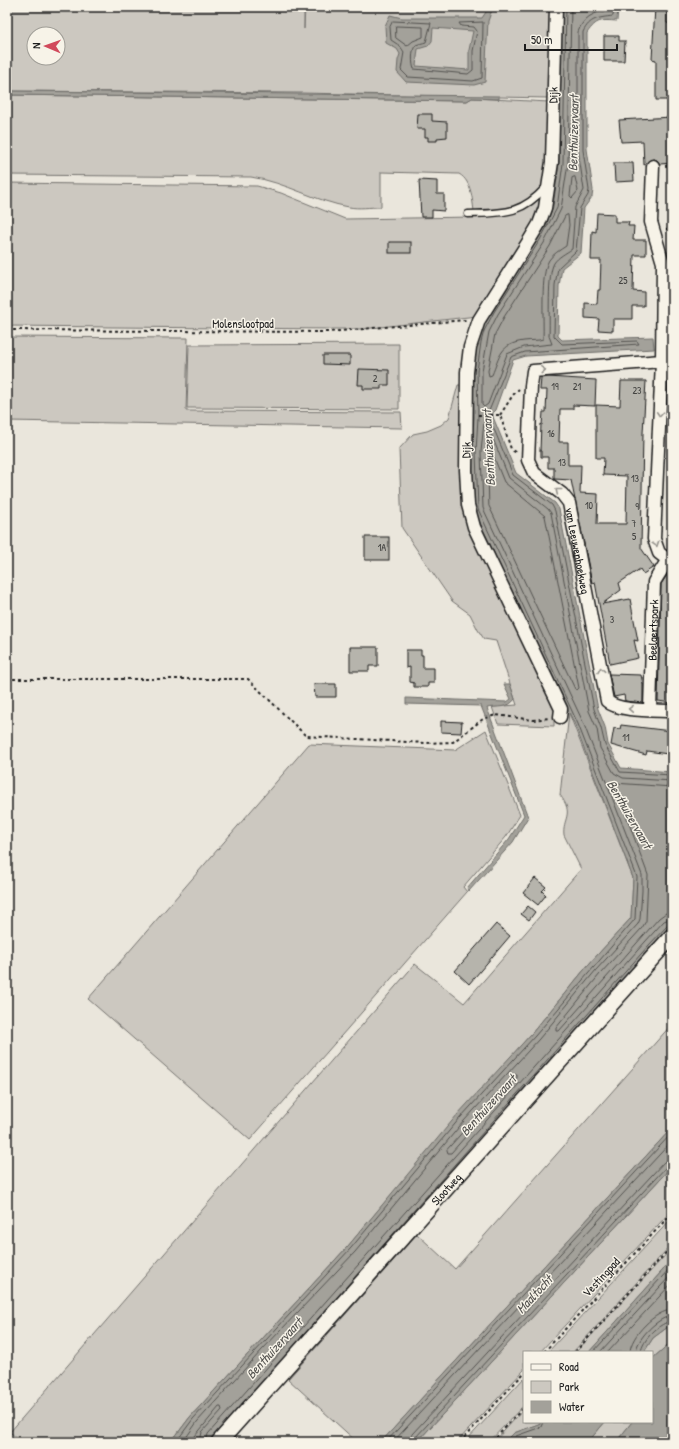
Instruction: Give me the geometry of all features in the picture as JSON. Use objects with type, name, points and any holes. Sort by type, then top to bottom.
[{"type":"street","name":"Dijk","points":[[556,7],[552,162],[545,208],[539,224],[479,320],[470,347],[467,372],[468,505],[474,527],[561,709],[560,717]]},
{"type":"street","points":[[652,166],[651,222],[663,262],[668,301],[662,361],[654,539],[659,553],[669,562]]},
{"type":"street","name":"van Leeuwenhoekweg","points":[[650,709],[612,706],[607,701],[569,503],[562,494],[534,473],[528,456],[533,371],[662,361]]},
{"type":"street","name":"Beelaertspark","points":[[650,709],[654,582],[669,562]]},
{"type":"street","points":[[650,709],[672,711]]},
{"type":"street","name":"Slootweg","points":[[219,1442],[672,936]]},
{"type":"lane","points":[[468,214],[497,214],[521,208],[531,203],[549,183]]},
{"type":"path","name":"Molenslootpad","points":[[7,330],[328,332],[479,320]]},
{"type":"path","points":[[500,415],[513,395],[525,386],[531,386]]},
{"type":"path","points":[[474,415],[500,415]]},
{"type":"path","points":[[500,415],[511,449],[516,453],[528,456]]},
{"type":"path","points":[[7,679],[248,679],[306,736],[425,743],[453,742],[483,719],[496,716],[533,720],[560,717]]},
{"type":"path","name":"Vestingpad","points":[[545,1351],[672,1213]]},
{"type":"path","points":[[576,1351],[672,1246]]},
{"type":"path","points":[[460,1442],[523,1374]]},
{"type":"path","points":[[492,1442],[523,1408]]},
{"type":"green space","points":[[7,7],[304,7],[304,29],[305,7],[552,7],[548,98],[301,93],[7,91]]},
{"type":"green space","points":[[7,95],[467,101],[472,98],[549,102],[546,163],[538,216],[477,316],[363,329],[7,326],[7,183],[257,186],[281,193],[345,219],[475,217],[469,187],[464,178],[459,174],[381,172],[381,207],[361,208],[353,208],[325,201],[276,183],[251,177],[7,175]]},
{"type":"green space","points":[[7,337],[188,338],[186,411],[401,412],[402,428],[7,421]]},
{"type":"green space","points":[[399,344],[399,409],[187,408],[189,345]]},
{"type":"green space","points":[[458,385],[461,385],[463,509],[465,519],[554,704],[554,726],[498,724],[492,707],[517,705],[496,641],[484,639],[470,614],[452,601],[402,528],[399,449],[413,434],[427,431],[441,425],[449,418]]},
{"type":"green space","points":[[569,713],[633,878],[631,918],[589,964],[532,1033],[438,1139],[348,1246],[190,1417],[171,1442],[21,1442],[10,1432],[415,964],[464,1003],[581,869],[564,835],[567,807],[560,795]]},
{"type":"green space","points":[[486,730],[520,815],[506,837],[463,887],[467,892],[250,1140],[88,999],[309,744],[455,750]]},
{"type":"green space","points":[[672,1024],[672,1128],[381,1442],[357,1442],[288,1379],[417,1234],[455,1269]]},
{"type":"green space","points":[[672,1166],[672,1210],[541,1351],[523,1351],[523,1371],[457,1442],[417,1442]]},
{"type":"green space","points":[[672,1218],[672,1244],[574,1351],[549,1351]]},
{"type":"green space","points":[[672,1248],[672,1260],[590,1351],[577,1351]]},
{"type":"green space","points":[[672,1324],[672,1341],[653,1358],[653,1351],[645,1351],[653,1338]]},
{"type":"green space","points":[[523,1379],[523,1406],[489,1442],[465,1442]]},
{"type":"green space","points":[[523,1410],[523,1423],[541,1423],[514,1433],[505,1442],[494,1442]]},
{"type":"green space","points":[[604,1423],[631,1423],[616,1442],[588,1442]]},
{"type":"water","points":[[486,7],[493,7],[488,21],[485,82],[474,85],[406,82],[397,72],[400,54],[397,49],[386,43],[385,26],[390,15],[402,18],[482,18],[486,12]],"holes":[[[433,28],[473,31],[469,50],[469,70],[416,66],[418,49],[428,46],[432,41]]]},
{"type":"water","name":"Benthuizervaart","points":[[562,7],[628,7],[618,8],[617,21],[600,21],[587,33],[587,149],[593,190],[592,197],[584,208],[581,253],[562,268],[559,286],[558,336],[562,340],[653,337],[654,349],[526,356],[513,360],[493,412],[493,417],[516,473],[555,503],[559,509],[598,709],[605,727],[608,744],[621,768],[672,772],[672,923],[670,929],[213,1442],[171,1442],[190,1417],[348,1246],[457,1115],[532,1033],[589,964],[631,918],[633,878],[575,725],[474,510],[472,451],[474,417],[473,371],[477,342],[490,310],[547,220],[553,207],[559,163]]},
{"type":"water","points":[[7,91],[499,96],[499,99],[472,98],[467,101],[7,95]]},
{"type":"water","points":[[504,684],[510,684],[515,699],[506,706],[487,708],[528,817],[513,842],[469,891],[467,888],[509,839],[524,815],[481,706],[406,704],[406,698],[507,702],[511,699]]},
{"type":"water","name":"Maaltocht","points":[[672,1128],[672,1166],[417,1442],[381,1442]]},
{"type":"water","points":[[672,1260],[672,1324],[653,1338],[645,1351],[590,1351]]},
{"type":"water","points":[[672,1341],[672,1442],[616,1442],[631,1423],[653,1423],[653,1358]]},
{"type":"water","points":[[541,1423],[604,1423],[588,1442],[505,1442],[514,1433]]},
{"type":"building","points":[[655,7],[667,7],[667,23],[672,24],[672,100],[656,100],[656,60],[652,59]]},
{"type":"building","points":[[604,36],[619,36],[619,41],[625,41],[624,61],[604,61]]},
{"type":"building","points":[[418,114],[432,114],[432,121],[447,122],[447,137],[437,138],[437,141],[428,141],[428,137],[425,137],[425,129],[417,129]]},
{"type":"building","points":[[672,117],[672,163],[660,164],[657,160],[653,159],[644,165],[643,141],[621,142],[619,120]]},
{"type":"building","points":[[614,163],[633,163],[634,181],[615,182]]},
{"type":"building","points":[[419,180],[437,181],[437,194],[444,194],[444,211],[432,210],[432,217],[421,217]]},
{"type":"building","points":[[597,213],[615,214],[615,222],[629,222],[628,226],[634,226],[633,240],[646,240],[646,255],[634,255],[633,291],[644,292],[644,306],[632,306],[632,319],[613,319],[613,331],[598,330],[599,319],[585,318],[585,303],[597,304],[598,290],[600,290],[601,260],[591,260],[592,231],[596,232]]},
{"type":"building","points":[[389,242],[411,242],[411,253],[389,253]]},
{"type":"building","points":[[323,355],[350,355],[350,365],[323,364]]},
{"type":"building","points":[[359,369],[389,370],[389,385],[381,385],[381,389],[363,389],[363,385],[358,385]]},
{"type":"building","points":[[548,377],[596,380],[595,406],[573,405],[573,409],[560,409],[559,442],[568,442],[568,465],[581,465],[580,493],[598,494],[597,524],[626,524],[627,476],[603,475],[604,458],[596,458],[596,405],[620,406],[621,381],[646,381],[643,433],[641,548],[654,567],[643,574],[640,569],[619,583],[621,590],[602,604],[630,599],[638,641],[634,640],[638,658],[610,664],[595,582],[592,583],[571,480],[554,479],[554,468],[548,468],[548,457],[541,457],[541,424],[542,425],[543,412],[546,412],[547,390],[540,390],[541,378]]},
{"type":"building","points":[[365,537],[389,537],[389,560],[365,560]]},
{"type":"building","points":[[668,574],[672,574],[672,703],[658,701],[661,584]]},
{"type":"building","points":[[350,647],[378,647],[378,666],[369,666],[369,671],[350,671]]},
{"type":"building","points":[[406,650],[421,650],[421,655],[423,655],[423,668],[434,668],[434,683],[428,683],[428,687],[414,687],[414,683],[410,682],[410,667],[406,668]]},
{"type":"building","points":[[609,674],[641,675],[643,684],[643,703],[625,701],[624,695],[614,697]]},
{"type":"building","points":[[314,684],[336,684],[336,697],[315,697]]},
{"type":"building","points":[[441,721],[462,722],[461,733],[441,732]]},
{"type":"building","points":[[621,725],[671,731],[668,754],[647,751],[646,755],[611,745],[614,728],[620,729]]},
{"type":"building","points":[[535,878],[546,887],[542,891],[546,895],[538,905],[523,893]]},
{"type":"building","points":[[528,906],[535,912],[529,920],[521,914]]},
{"type":"building","points":[[496,924],[510,936],[469,984],[455,971]]}]
